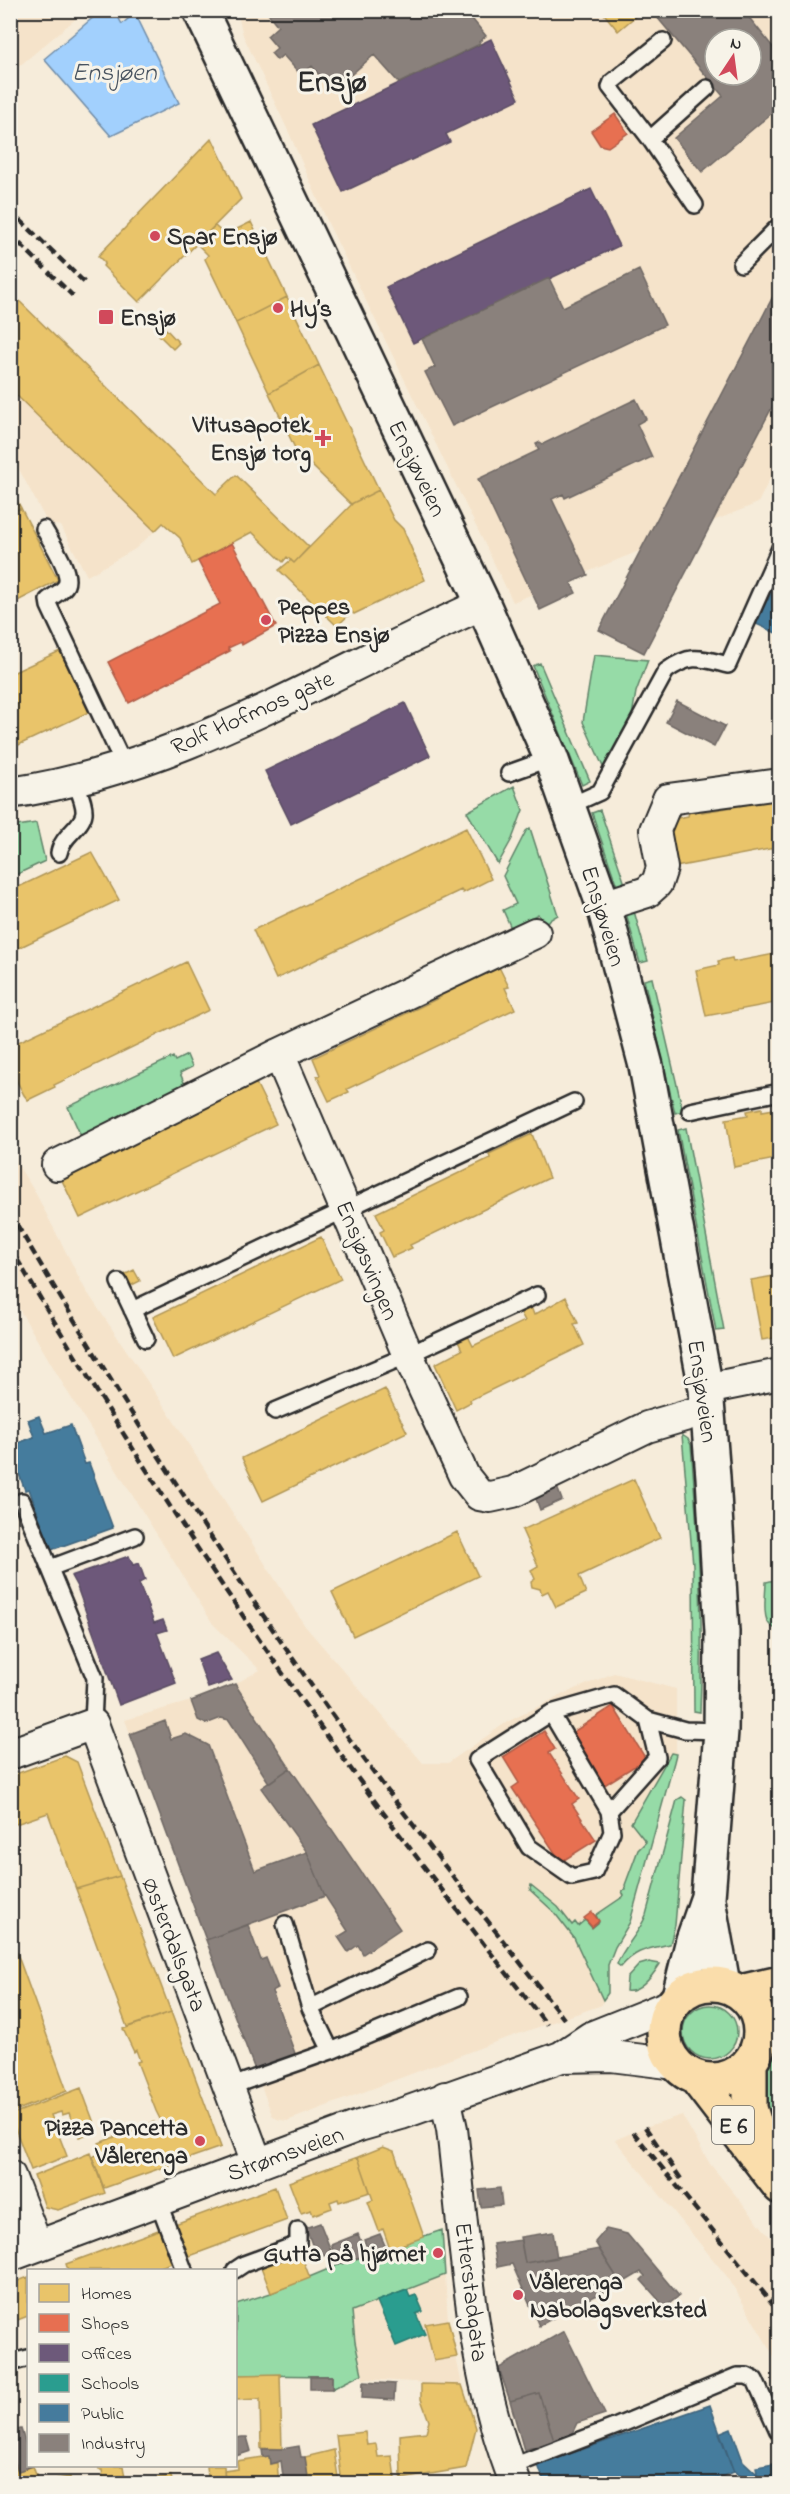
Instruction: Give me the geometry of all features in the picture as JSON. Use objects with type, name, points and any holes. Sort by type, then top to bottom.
[{"type":"highway","name":"Strømsveien","points":[[675,2001],[699,1985],[731,1988],[780,1983]]},
{"type":"highway","name":"E 6","points":[[731,1988],[756,2012],[763,2040],[750,2108],[775,2180]]},
{"type":"highway","name":"E 6","points":[[675,2001],[666,2017],[664,2036],[669,2054],[686,2071],[775,2180]]},
{"type":"highway","name":"Strømsveien","points":[[686,2071],[720,2080],[741,2070],[763,2040]]},
{"type":"main road","name":"Ensjøveien","points":[[200,10],[483,604],[551,758],[603,906],[646,1066],[707,1399],[722,1632],[721,1731],[708,1897],[675,2001]]},
{"type":"main road","name":"Ensjøveien","points":[[708,1897],[731,1988]]},
{"type":"street","name":"Rolf Hofmos gate","points":[[10,793],[75,781],[192,742],[483,604]]},
{"type":"street","points":[[603,906],[646,892],[657,883],[662,868],[655,830],[668,800],[780,784]]},
{"type":"street","points":[[57,1165],[279,1054],[535,933]]},
{"type":"street","name":"Ensjøsvingen","points":[[279,1054],[408,1355],[464,1476],[479,1495],[490,1497],[513,1492],[707,1399],[780,1374]]},
{"type":"street","points":[[10,1754],[93,1725]]},
{"type":"street","name":"Østerdalsgata","points":[[93,1725],[257,2163]]},
{"type":"street","name":"Strømsveien","points":[[24,2251],[257,2163],[561,2057],[591,2037],[675,2001]]},
{"type":"street","name":"Strømsveien","points":[[561,2057],[611,2056],[686,2071]]},
{"type":"street","name":"Etterstadgata","points":[[445,2097],[452,2129],[477,2342],[507,2478]]},
{"type":"street","points":[[10,2176],[24,2251]]},
{"type":"lane","points":[[663,41],[612,82],[610,87],[650,139],[695,205]]},
{"type":"lane","points":[[650,139],[707,88]]},
{"type":"lane","points":[[741,264],[780,225]]},
{"type":"lane","points":[[44,529],[61,559],[67,581],[66,586],[48,600],[49,606],[124,765]]},
{"type":"lane","points":[[568,806],[600,792],[666,671],[682,660],[702,658],[728,665],[780,548]]},
{"type":"lane","points":[[509,773],[551,758]]},
{"type":"lane","points":[[59,853],[62,842],[81,821],[84,814],[75,781]]},
{"type":"lane","points":[[690,1111],[780,1092]]},
{"type":"lane","points":[[132,1310],[574,1102]]},
{"type":"lane","points":[[119,1282],[146,1339]]},
{"type":"lane","points":[[275,1411],[408,1355],[537,1295]]},
{"type":"lane","points":[[22,1501],[95,1678],[93,1725]]},
{"type":"lane","points":[[50,1568],[135,1536]]},
{"type":"lane","points":[[551,1713],[609,1811],[612,1832],[594,1872],[572,1877],[530,1847],[477,1760],[551,1713],[614,1695],[648,1720],[685,1730],[721,1731]]},
{"type":"lane","points":[[609,1811],[657,1757],[648,1720]]},
{"type":"lane","points":[[285,1924],[310,2008],[331,2051]]},
{"type":"lane","points":[[310,2008],[428,1950]]},
{"type":"lane","points":[[229,2086],[331,2051],[459,1997]]},
{"type":"lane","points":[[158,2201],[183,2269]]},
{"type":"lane","points":[[237,2270],[244,2264],[298,2244],[298,2230]]},
{"type":"lane","points":[[10,2363],[27,2358]]},
{"type":"lane","points":[[507,2478],[617,2426],[737,2376],[747,2376],[755,2380],[778,2432]]},
{"type":"shaded area","points":[[11,10],[85,10],[85,11],[11,73]]},
{"type":"shaded area","points":[[237,11],[779,11],[780,458],[758,503],[513,602],[328,223],[243,35]]},
{"type":"shaded area","points":[[10,389],[155,531],[135,549],[87,576],[61,526],[48,524],[11,454]]},
{"type":"shaded area","points":[[10,1153],[35,1192],[85,1289],[166,1409],[305,1626],[423,1763],[448,1763],[507,1722],[561,1695],[614,1673],[676,1689],[676,1754],[671,1753],[647,1842],[625,1896],[596,1915],[599,1921],[592,1928],[572,1925],[558,1907],[531,1886],[530,1890],[554,1912],[574,1938],[603,2000],[602,2005],[498,2041],[287,2121],[277,2119],[272,2115],[125,1720],[191,1701],[235,1684],[260,1670],[213,1624],[67,1391],[11,1295]]},
{"type":"shaded area","points":[[682,2115],[710,2164],[779,2248],[779,2365],[729,2279],[615,2140]]},
{"type":"shaded area","points":[[445,2275],[448,2320],[462,2385],[363,2379],[355,2342],[352,2311]]},
{"type":"green space","points":[[594,655],[648,660],[636,692],[632,716],[604,769],[583,722]]},
{"type":"green space","points":[[540,663],[590,781],[582,785],[533,666]]},
{"type":"green space","points":[[514,786],[523,810],[512,839],[498,864],[467,812]]},
{"type":"green space","points":[[600,810],[626,887],[618,889],[592,813]]},
{"type":"green space","points":[[36,823],[45,861],[11,877],[11,827]]},
{"type":"green space","points":[[530,828],[558,915],[543,924],[538,914],[511,928],[503,910],[516,904],[503,876],[526,831]]},
{"type":"green space","points":[[632,904],[648,961],[640,963],[624,906]]},
{"type":"green space","points":[[652,978],[683,1111],[675,1113],[644,980]]},
{"type":"green space","points":[[187,1055],[192,1067],[180,1073],[186,1087],[81,1136],[68,1107],[173,1057],[175,1061]]},
{"type":"green space","points":[[686,1128],[724,1330],[716,1331],[678,1130]]},
{"type":"green space","points":[[682,1435],[691,1445],[696,1512],[701,1611],[700,1712],[694,1711],[693,1565]]},
{"type":"green space","points":[[779,1579],[779,1629],[773,1627],[766,1618],[765,1603],[766,1582]]},
{"type":"green space","points":[[671,1753],[676,1754],[630,1922],[615,1947],[608,1965],[608,1993],[603,2000],[574,1938],[554,1912],[530,1890],[531,1885],[558,1907],[572,1925],[575,1922],[578,1926],[585,1920],[592,1928],[599,1922],[596,1915],[624,1896],[622,1891],[626,1890],[625,1885],[638,1850],[646,1842],[631,1823]]},
{"type":"green space","points":[[682,1797],[686,1800],[675,1925],[670,1944],[637,1953],[621,1967],[617,1964],[646,1915],[677,1800]]},
{"type":"green space","points":[[649,1962],[660,1964],[641,1987],[626,1991],[627,1978],[639,1965]]},
{"type":"green space","points":[[705,2005],[715,2005],[725,2009],[733,2017],[737,2032],[733,2047],[725,2055],[715,2059],[705,2059],[695,2055],[687,2047],[683,2037],[683,2027],[687,2017],[695,2009]]},
{"type":"green space","points":[[779,2044],[779,2159],[771,2147],[760,2089],[768,2063]]},
{"type":"green space","points":[[442,2230],[445,2275],[352,2311],[355,2342],[362,2374],[332,2389],[332,2376],[237,2375],[237,2304],[271,2293],[338,2265]]},
{"type":"water","name":"Ensjøen","points":[[102,10],[122,11],[117,15],[122,24],[135,13],[179,103],[111,136],[44,59]]},
{"type":"building: Homes","points":[[601,10],[643,10],[618,31]]},
{"type":"building: Homes","points":[[212,138],[241,199],[139,302],[103,266],[105,263],[98,256]]},
{"type":"building: Homes","points":[[251,222],[287,297],[236,323],[205,259],[208,255],[196,243],[215,226],[225,235]]},
{"type":"building: Homes","points":[[10,292],[216,494],[236,475],[309,547],[294,563],[287,557],[283,562],[252,532],[192,564],[180,538],[163,523],[155,531],[10,389]]},
{"type":"building: Homes","points":[[287,297],[319,365],[269,393],[236,323]]},
{"type":"building: Homes","points":[[166,329],[179,343],[173,349],[159,335]]},
{"type":"building: Homes","points":[[319,365],[379,490],[351,504],[305,459],[301,461],[269,393]]},
{"type":"building: Homes","points":[[10,488],[21,508],[10,513]]},
{"type":"building: Homes","points":[[379,490],[394,520],[403,529],[425,580],[354,614],[352,612],[337,626],[279,570],[291,560],[294,563],[353,503]]},
{"type":"building: Homes","points":[[21,508],[58,580],[10,605],[10,513]]},
{"type":"building: Homes","points":[[60,651],[89,712],[10,749],[10,674]]},
{"type":"building: Homes","points":[[780,798],[780,847],[675,867],[666,820],[688,816],[689,812],[746,805],[745,801]]},
{"type":"building: Homes","points":[[466,828],[491,879],[463,893],[461,890],[276,979],[253,930]]},
{"type":"building: Homes","points":[[92,852],[119,900],[10,952],[10,891]]},
{"type":"building: Homes","points":[[780,949],[780,1002],[706,1016],[696,970],[719,965],[718,961],[732,958],[733,962],[775,954],[774,950]]},
{"type":"building: Homes","points":[[186,962],[209,1010],[54,1085],[55,1087],[28,1100],[10,1068],[10,1046]]},
{"type":"building: Homes","points":[[498,965],[509,987],[505,988],[515,1009],[347,1089],[349,1092],[329,1101],[317,1076],[320,1075],[313,1058],[441,997],[439,993]]},
{"type":"building: Homes","points":[[256,1083],[276,1124],[80,1218],[60,1176],[224,1098],[222,1094],[235,1087],[237,1092]]},
{"type":"building: Homes","points":[[762,1108],[762,1111],[780,1108],[780,1158],[734,1167],[726,1119],[748,1115],[747,1111]]},
{"type":"building: Homes","points":[[532,1134],[549,1178],[410,1245],[412,1248],[392,1257],[380,1232],[384,1230],[376,1213],[490,1158],[489,1154]]},
{"type":"building: Homes","points":[[321,1237],[341,1279],[173,1359],[153,1317]]},
{"type":"building: Homes","points":[[134,1270],[140,1281],[128,1287],[122,1276]]},
{"type":"building: Homes","points":[[780,1275],[780,1337],[762,1340],[751,1280]]},
{"type":"building: Homes","points":[[566,1297],[578,1323],[574,1324],[584,1345],[470,1400],[471,1402],[456,1410],[435,1364],[462,1350],[457,1339],[467,1334],[473,1346],[525,1321],[519,1309],[530,1304],[534,1315]]},
{"type":"building: Homes","points":[[385,1389],[407,1432],[263,1501],[242,1458]]},
{"type":"building: Homes","points":[[780,1411],[780,1441],[774,1412]]},
{"type":"building: Homes","points":[[634,1479],[660,1538],[579,1576],[586,1593],[556,1607],[548,1591],[542,1594],[540,1589],[532,1587],[531,1582],[535,1579],[531,1570],[538,1566],[522,1530]]},
{"type":"building: Homes","points":[[457,1532],[478,1576],[353,1636],[332,1592]]},
{"type":"building: Homes","points":[[65,1756],[77,1762],[120,1876],[76,1889],[48,1813],[10,1826],[10,1776]]},
{"type":"building: Homes","points":[[120,1876],[171,2012],[127,2027],[76,1889]]},
{"type":"building: Homes","points":[[10,1934],[67,2091],[12,2112],[10,2109]]},
{"type":"building: Homes","points":[[171,2012],[221,2147],[104,2188],[92,2157],[102,2153],[99,2143],[154,2122],[158,2132],[165,2129],[137,2062],[140,2061],[136,2050],[134,2052],[123,2029]]},
{"type":"building: Homes","points":[[81,2088],[97,2131],[79,2137],[69,2113],[62,2115],[61,2112],[51,2115],[67,2156],[31,2170],[10,2115]]},
{"type":"building: Homes","points":[[383,2147],[394,2151],[424,2237],[390,2249],[383,2229],[379,2231],[368,2202],[373,2200],[358,2157]]},
{"type":"building: Homes","points":[[90,2153],[105,2193],[58,2210],[45,2207],[34,2176]]},
{"type":"building: Homes","points":[[358,2157],[370,2192],[339,2202],[338,2199],[330,2202],[332,2208],[313,2215],[311,2210],[301,2213],[289,2182]]},
{"type":"building: Homes","points":[[275,2187],[287,2220],[187,2257],[175,2224]]},
{"type":"building: Homes","points":[[161,2229],[174,2262],[155,2269],[68,2269],[66,2264]]},
{"type":"building: Homes","points":[[300,2252],[310,2278],[271,2293],[261,2267]]},
{"type":"building: Homes","points":[[27,2277],[27,2316],[10,2323],[10,2284]]},
{"type":"building: Homes","points":[[448,2320],[457,2357],[434,2361],[425,2324]]},
{"type":"building: Homes","points":[[280,2374],[282,2449],[261,2448],[260,2399],[237,2400],[237,2375]]},
{"type":"building: Homes","points":[[421,2384],[462,2385],[476,2428],[466,2468],[401,2479],[400,2435],[426,2432],[429,2421],[421,2399]]},
{"type":"building: Homes","points":[[365,2432],[367,2445],[376,2444],[378,2457],[392,2456],[395,2479],[342,2484],[336,2435]]},
{"type":"building: Homes","points":[[334,2450],[339,2484],[309,2484],[305,2457]]},
{"type":"building: Homes","points":[[269,2456],[270,2464],[277,2463],[279,2484],[225,2484],[224,2471],[238,2469],[237,2461]]},
{"type":"building: Homes","points":[[15,2462],[18,2471],[33,2467],[38,2481],[31,2484],[10,2484],[10,2463]]},
{"type":"building: Homes","points":[[98,2467],[123,2467],[126,2484],[109,2484],[103,2477],[102,2470],[99,2470]]},
{"type":"building: Homes","points":[[207,2467],[224,2467],[225,2484],[190,2484],[190,2481],[208,2478]]},
{"type":"building: Homes","points":[[171,2476],[172,2481],[178,2481],[178,2484],[149,2484],[148,2479]]},
{"type":"building: Homes","points":[[70,2477],[71,2484],[58,2484],[57,2479]]},
{"type":"building: Shops","points":[[615,114],[628,133],[608,147],[600,145],[591,131]]},
{"type":"building: Shops","points":[[232,543],[276,626],[242,645],[241,642],[228,648],[230,651],[129,703],[108,662],[220,604],[198,561]]},
{"type":"building: Shops","points":[[613,1706],[646,1759],[603,1786],[570,1734]]},
{"type":"building: Shops","points":[[544,1731],[555,1749],[549,1753],[579,1799],[572,1804],[596,1840],[561,1862],[512,1788],[519,1783],[503,1757]]},
{"type":"building: Shops","points":[[592,1912],[599,1921],[592,1927],[584,1918]]},
{"type":"building: Offices","points":[[491,39],[519,99],[446,134],[450,142],[343,192],[311,125]]},
{"type":"building: Offices","points":[[591,189],[619,246],[413,343],[386,287]]},
{"type":"building: Offices","points":[[405,703],[430,756],[291,824],[265,771]]},
{"type":"building: Offices","points":[[129,1556],[133,1565],[139,1563],[145,1580],[139,1583],[154,1623],[163,1620],[167,1630],[157,1633],[176,1683],[119,1705],[71,1576]]},
{"type":"building: Offices","points":[[216,1653],[232,1680],[208,1688],[198,1660]]},
{"type":"building: Schools","points":[[407,2290],[410,2297],[416,2295],[423,2311],[416,2314],[425,2334],[396,2346],[377,2301]]},
{"type":"building: Public","points":[[780,575],[780,628],[776,633],[754,623]]},
{"type":"building: Public","points":[[39,1416],[46,1433],[71,1425],[85,1464],[89,1463],[113,1528],[51,1550],[29,1489],[25,1490],[10,1450],[10,1446],[34,1437],[28,1420]]},
{"type":"building: Public","points":[[710,2405],[734,2472],[701,2484],[545,2484],[538,2465]]},
{"type":"building: Public","points":[[731,2428],[743,2461],[757,2474],[756,2467],[780,2463],[780,2484],[748,2484],[733,2470],[719,2433]]},
{"type":"building: Industry","points":[[265,10],[465,10],[486,36],[479,42],[480,44],[399,83],[374,55],[332,91],[312,66],[301,75],[283,55],[277,60],[271,53],[277,48],[267,36],[278,26]]},
{"type":"building: Industry","points":[[651,10],[743,10],[757,27],[703,27],[703,72]]},
{"type":"building: Industry","points":[[763,35],[776,51],[780,48],[780,106],[702,172],[674,138],[723,96],[715,87],[763,87]]},
{"type":"building: Industry","points":[[639,270],[665,325],[452,426],[425,372],[435,367],[422,339],[549,278],[563,307]]},
{"type":"building: Industry","points":[[780,283],[780,392],[644,653],[599,630]]},
{"type":"building: Industry","points":[[636,399],[646,419],[637,424],[652,457],[565,498],[563,494],[552,499],[588,575],[571,583],[576,593],[540,610],[478,479],[539,450],[536,444],[540,442],[543,444]]},
{"type":"building: Industry","points":[[677,701],[725,726],[714,747],[666,722]]},
{"type":"building: Industry","points":[[557,1487],[562,1500],[540,1510],[535,1496]]},
{"type":"building: Industry","points":[[235,1684],[290,1768],[269,1783],[229,1720],[221,1718],[206,1724],[198,1720],[191,1701]]},
{"type":"building: Industry","points":[[165,1721],[171,1739],[186,1734],[208,1745],[255,1871],[307,1852],[325,1896],[206,1940],[130,1734]]},
{"type":"building: Industry","points":[[290,1768],[400,1929],[363,1954],[358,1945],[348,1952],[338,1937],[348,1931],[325,1896],[307,1852],[261,1788]]},
{"type":"building: Industry","points":[[248,1925],[261,1960],[266,1958],[278,1988],[272,1991],[296,2056],[255,2070],[206,1940]]},
{"type":"building: Industry","points":[[500,2188],[502,2205],[481,2207],[479,2190]]},
{"type":"building: Industry","points":[[320,2223],[332,2253],[317,2258],[306,2228]]},
{"type":"building: Industry","points":[[606,2229],[627,2234],[679,2296],[665,2307],[641,2280],[645,2276],[641,2272],[621,2284],[595,2242]]},
{"type":"building: Industry","points":[[553,2232],[557,2258],[525,2263],[520,2237]]},
{"type":"building: Industry","points":[[358,2234],[366,2255],[338,2265],[331,2245]]},
{"type":"building: Industry","points":[[380,2234],[387,2250],[370,2256],[364,2240]]},
{"type":"building: Industry","points":[[521,2240],[525,2263],[599,2249],[621,2284],[576,2305],[539,2326],[512,2264],[497,2267],[493,2244]]},
{"type":"building: Industry","points":[[564,2331],[605,2414],[577,2423],[571,2436],[554,2441],[539,2393],[510,2401],[499,2368]]},
{"type":"building: Industry","points":[[310,2376],[332,2376],[332,2389],[310,2389]]},
{"type":"building: Industry","points":[[363,2382],[395,2384],[394,2400],[362,2398]]},
{"type":"building: Industry","points":[[539,2393],[554,2441],[524,2450],[510,2401]]},
{"type":"building: Industry","points":[[21,2429],[27,2448],[27,2467],[30,2467],[18,2471],[15,2462],[10,2463],[10,2432]]},
{"type":"building: Industry","points":[[247,2437],[251,2451],[237,2456],[237,2438]]},
{"type":"building: Industry","points":[[299,2446],[301,2457],[305,2457],[309,2484],[284,2484],[281,2461],[270,2464],[269,2456],[263,2457],[262,2449]]},
{"type":"railway","points":[[10,210],[85,283]]},
{"type":"railway","points":[[10,234],[73,296]]},
{"type":"railway","points":[[10,1213],[184,1496],[323,1703],[443,1864],[564,2019]]},
{"type":"railway","points":[[10,1247],[134,1451],[266,1650],[382,1811],[547,2025]]},
{"type":"railway","points":[[645,2127],[681,2179]]},
{"type":"railway","points":[[633,2132],[780,2313]]},
{"type":"place","name":"Spar Ensjø","points":[[155,236]]},
{"type":"place","name":"Hy’s","points":[[278,308]]},
{"type":"place","name":"Ensjø","points":[[106,317]]},
{"type":"place","name":"Vitusapotek Ensjø torg","points":[[323,438]]},
{"type":"place","name":"Peppes Pizza Ensjø","points":[[266,620]]},
{"type":"place","name":"Pizza Pancetta Vålerenga","points":[[200,2141]]},
{"type":"place","name":"Gutta på hjørnet","points":[[438,2253]]},
{"type":"place","name":"Vålerenga Nabolagsverksted","points":[[518,2295]]},
{"type":"district","name":"Ensjø","points":[[332,81]]}]
